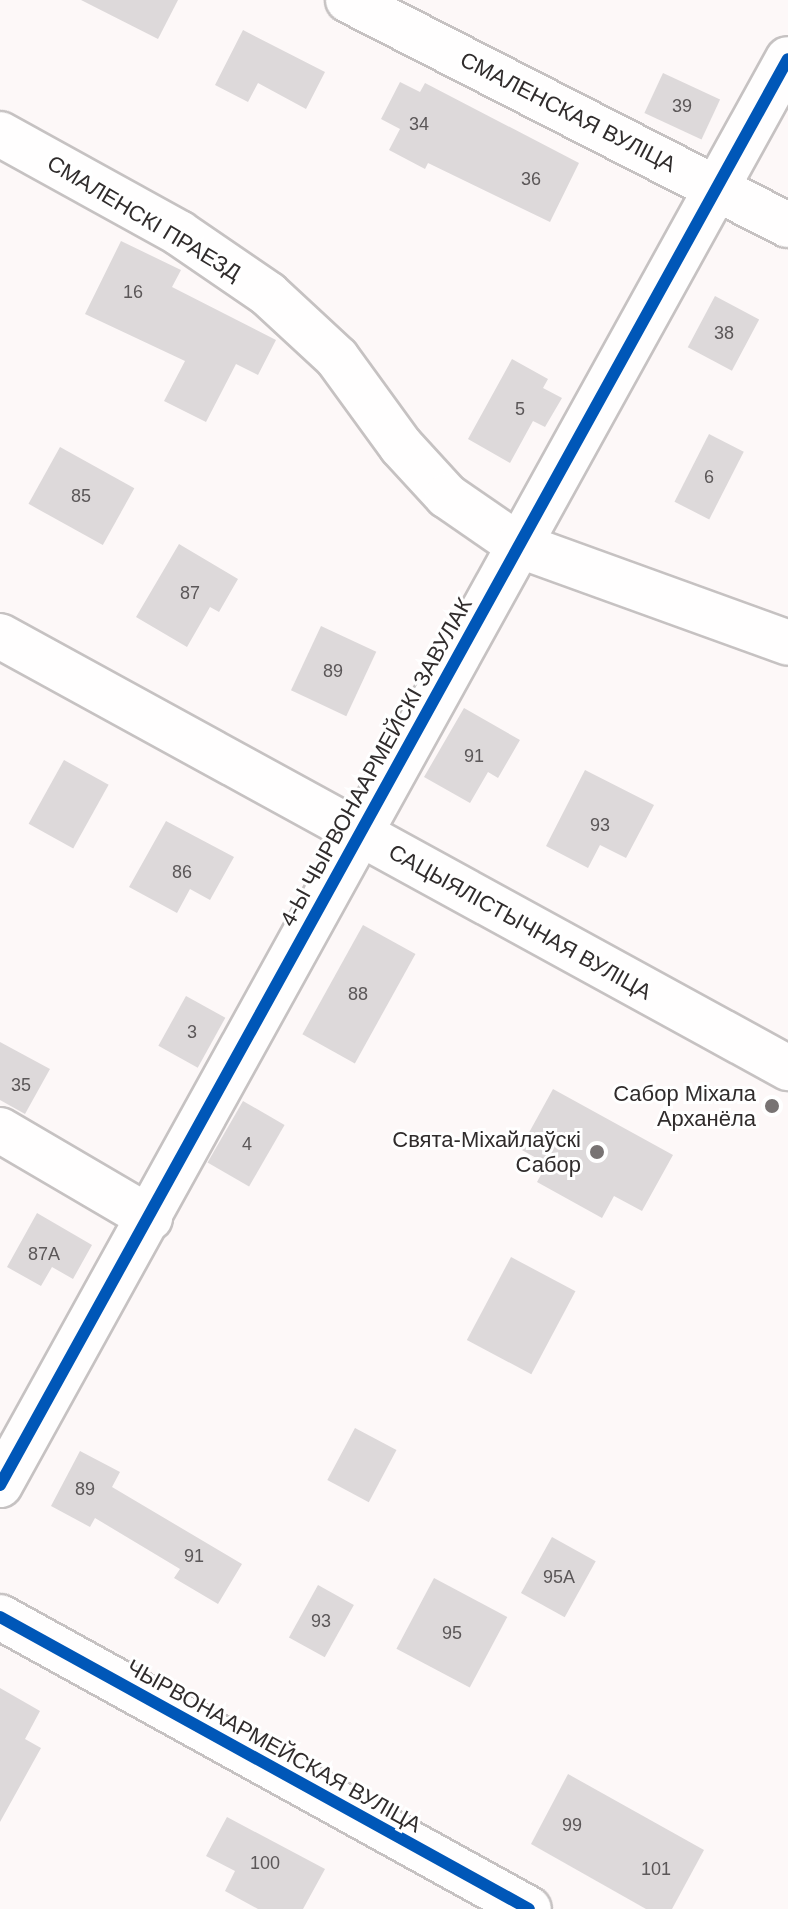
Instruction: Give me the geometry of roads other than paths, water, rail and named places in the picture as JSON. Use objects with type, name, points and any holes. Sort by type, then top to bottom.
[{"type":"street","name":"СМАЛЕНСКАЯ ВУЛІЦА","points":[[348,0],[788,225]]},
{"type":"street","name":"4-Ы ЧЫРВОНААРМЕЙСКІ ЗАВУЛАК","points":[[0,1485],[150,1218],[715,186],[788,59]]},
{"type":"street","name":"СМАЛЕНСКІ ПРАЕЗД","points":[[0,134],[179,233],[268,294],[337,358],[401,446],[447,496],[518,545],[788,643]]},
{"type":"street","name":"САЦЫЯЛІСТЫЧНАЯ ВУЛІЦА","points":[[0,636],[788,1068]]},
{"type":"street","points":[[0,1130],[150,1218]]},
{"type":"street","name":"ЧЫРВОНААРМЕЙСКАЯ ВУЛІЦА","points":[[0,1617],[529,1909]]},
{"type":"place","name":"Сабор Міхала Арханёла","points":[[772,1106]]},
{"type":"place","name":"Свята-Міхайлаўскі Сабор","points":[[597,1152]]}]
